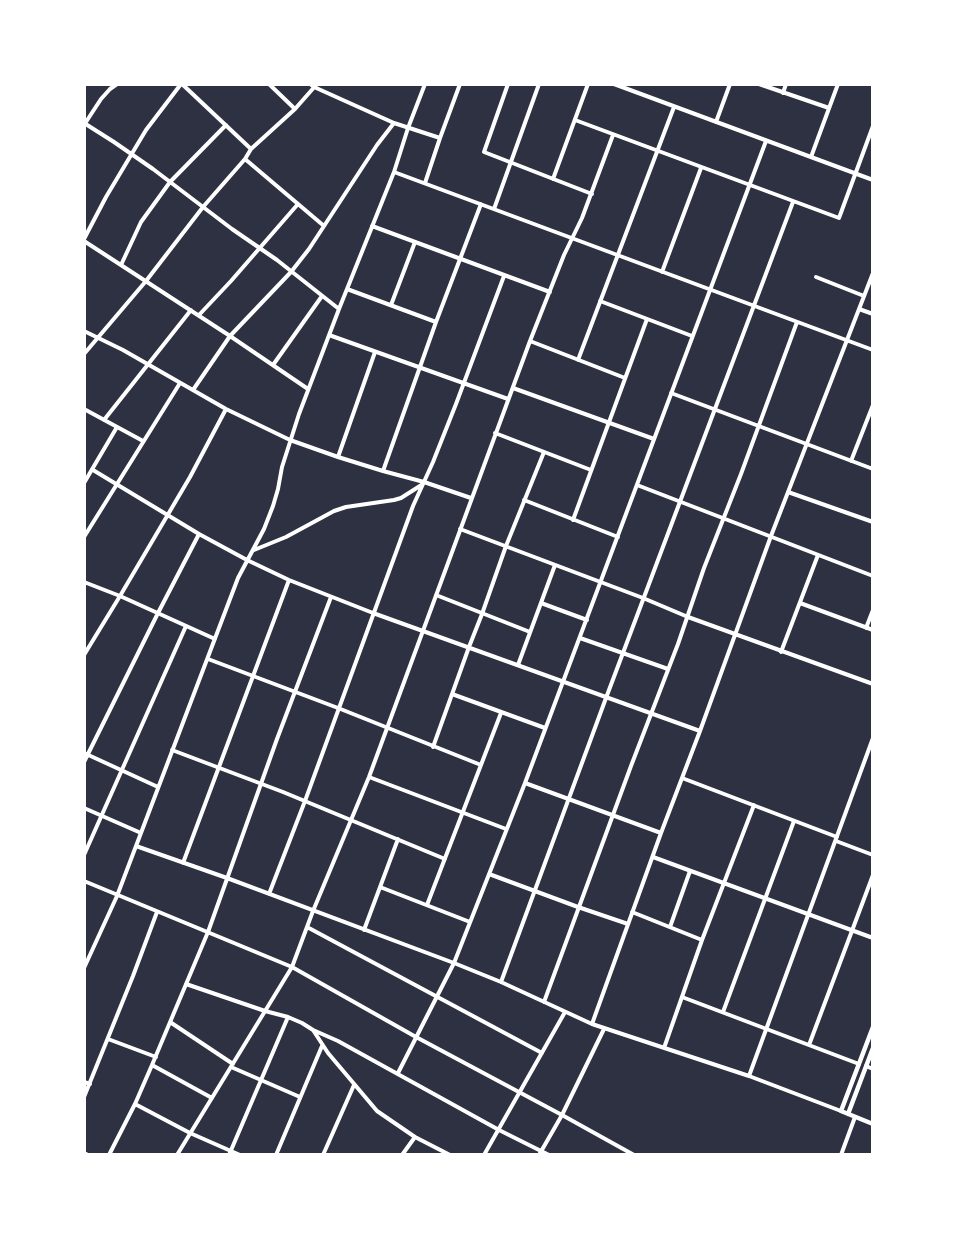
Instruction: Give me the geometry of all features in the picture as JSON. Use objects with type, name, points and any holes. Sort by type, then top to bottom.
[{"type":"street","points":[[117,84],[101,99],[84,124],[132,154],[339,309]]},
{"type":"street","points":[[251,149],[182,84],[150,124],[106,197],[84,240],[308,389]]},
{"type":"street","points":[[269,84],[295,109]]},
{"type":"street","points":[[84,968],[117,896],[247,560],[273,506],[290,440],[308,389],[394,172],[424,84]]},
{"type":"street","points":[[426,183],[460,84]]},
{"type":"street","points":[[508,84],[484,152],[592,194]]},
{"type":"street","points":[[494,209],[539,84]]},
{"type":"street","points":[[553,179],[588,84]]},
{"type":"street","points":[[614,84],[628,87],[674,107],[873,180]]},
{"type":"street","points":[[716,122],[730,84]]},
{"type":"street","points":[[759,84],[829,108]]},
{"type":"street","points":[[783,93],[786,84]]},
{"type":"street","points":[[812,157],[838,84]]},
{"type":"street","points":[[84,354],[146,281],[251,149],[295,109],[314,85],[394,123],[440,138]]},
{"type":"street","points":[[578,360],[674,107]]},
{"type":"street","points":[[575,120],[838,218],[873,126]]},
{"type":"street","points":[[193,390],[230,336],[291,272],[309,249],[394,123]]},
{"type":"street","points":[[121,265],[141,222],[170,182],[226,125]]},
{"type":"street","points":[[177,1155],[292,967],[369,777],[495,433],[530,341],[592,194],[613,135]]},
{"type":"street","points":[[398,1073],[454,963],[587,620],[766,141]]},
{"type":"street","points":[[245,159],[324,226]]},
{"type":"street","points":[[662,272],[701,168]]},
{"type":"street","points":[[394,172],[873,350]]},
{"type":"street","points":[[501,982],[793,202]]},
{"type":"street","points":[[199,315],[298,204]]},
{"type":"street","points":[[382,471],[481,204]]},
{"type":"street","points":[[372,226],[550,292]]},
{"type":"street","points":[[391,305],[415,242]]},
{"type":"street","points":[[269,894],[413,506],[464,384],[504,276]]},
{"type":"street","points":[[592,1024],[771,536],[872,276]]},
{"type":"street","points":[[816,277],[864,296]]},
{"type":"street","points":[[347,289],[436,322]]},
{"type":"street","points":[[273,365],[322,296]]},
{"type":"street","points":[[600,301],[692,336]]},
{"type":"street","points":[[859,309],[873,314]]},
{"type":"street","points":[[104,420],[191,310]]},
{"type":"street","points":[[573,520],[647,319]]},
{"type":"street","points":[[544,1002],[797,322]]},
{"type":"street","points":[[84,331],[226,409],[290,440],[471,498]]},
{"type":"street","points":[[329,335],[508,399]]},
{"type":"street","points":[[530,341],[626,378]]},
{"type":"street","points":[[338,457],[375,352]]},
{"type":"street","points":[[84,537],[180,383]]},
{"type":"street","points":[[513,388],[654,439]]},
{"type":"street","points":[[671,393],[873,469]]},
{"type":"street","points":[[851,460],[873,405]]},
{"type":"street","points":[[84,409],[143,441]]},
{"type":"street","points":[[84,655],[210,442],[226,409]]},
{"type":"street","points":[[84,483],[117,427]]},
{"type":"street","points":[[495,433],[591,470]]},
{"type":"street","points":[[433,747],[506,546],[544,452]]},
{"type":"street","points":[[93,470],[199,534],[289,580],[563,683],[700,731]]},
{"type":"street","points":[[253,550],[286,537],[334,511],[401,498],[424,483]]},
{"type":"street","points":[[637,485],[873,576]]},
{"type":"street","points":[[788,492],[873,522]]},
{"type":"street","points":[[524,500],[618,537]]},
{"type":"street","points":[[460,529],[781,652],[873,684]]},
{"type":"street","points":[[84,762],[86,754],[199,534]]},
{"type":"street","points":[[781,652],[818,555]]},
{"type":"street","points":[[518,665],[555,565]]},
{"type":"street","points":[[183,863],[289,580]]},
{"type":"street","points":[[84,582],[215,639]]},
{"type":"street","points":[[436,596],[530,632]]},
{"type":"street","points":[[109,1155],[156,1057],[208,932],[331,597]]},
{"type":"street","points":[[541,603],[587,620]]},
{"type":"street","points":[[800,603],[873,630]]},
{"type":"street","points":[[866,628],[873,610]]},
{"type":"street","points":[[84,855],[186,626]]},
{"type":"street","points":[[580,638],[668,669]]},
{"type":"street","points":[[208,659],[481,765]]},
{"type":"street","points":[[452,694],[545,728]]},
{"type":"street","points":[[427,905],[501,713]]},
{"type":"street","points":[[749,1076],[873,738]]},
{"type":"street","points":[[172,750],[261,783],[445,859]]},
{"type":"street","points":[[86,754],[158,787]]},
{"type":"street","points":[[369,777],[506,829]]},
{"type":"street","points":[[682,778],[794,821],[873,855]]},
{"type":"street","points":[[525,783],[661,833]]},
{"type":"street","points":[[664,1048],[702,940],[754,805]]},
{"type":"street","points":[[84,808],[141,833]]},
{"type":"street","points":[[723,1012],[794,821]]},
{"type":"street","points":[[364,930],[398,839]]},
{"type":"street","points":[[136,846],[454,963],[604,1029],[749,1076],[873,1124]]},
{"type":"street","points":[[653,857],[873,938]]},
{"type":"street","points":[[670,927],[690,871]]},
{"type":"street","points":[[489,874],[628,924]]},
{"type":"street","points":[[809,1045],[873,875]]},
{"type":"street","points":[[84,881],[292,967],[634,1155]]},
{"type":"street","points":[[380,886],[470,922]]},
{"type":"street","points":[[84,1097],[157,912]]},
{"type":"street","points":[[632,912],[702,940]]},
{"type":"street","points":[[307,927],[542,1053]]},
{"type":"street","points":[[186,984],[302,1023],[398,1073],[540,1153],[549,1155]]},
{"type":"street","points":[[682,997],[859,1064]]},
{"type":"street","points":[[484,1155],[565,1012]]},
{"type":"street","points":[[230,1153],[288,1017]]},
{"type":"street","points":[[170,1022],[232,1065],[300,1097]]},
{"type":"street","points":[[841,1111],[873,1027]]},
{"type":"street","points":[[540,1153],[562,1115],[604,1029]]},
{"type":"street","points":[[313,1030],[322,1046],[376,1111],[415,1137],[450,1155]]},
{"type":"street","points":[[108,1039],[156,1057]]},
{"type":"street","points":[[276,1155],[322,1046]]},
{"type":"street","points":[[848,1114],[873,1048]]},
{"type":"street","points":[[152,1065],[212,1098]]},
{"type":"street","points":[[867,1066],[873,1069]]},
{"type":"street","points":[[84,1082],[90,1084]]},
{"type":"street","points":[[323,1155],[354,1085]]},
{"type":"street","points":[[135,1104],[230,1153],[240,1155]]},
{"type":"street","points":[[841,1155],[855,1117]]},
{"type":"street","points":[[402,1155],[415,1137]]}]
